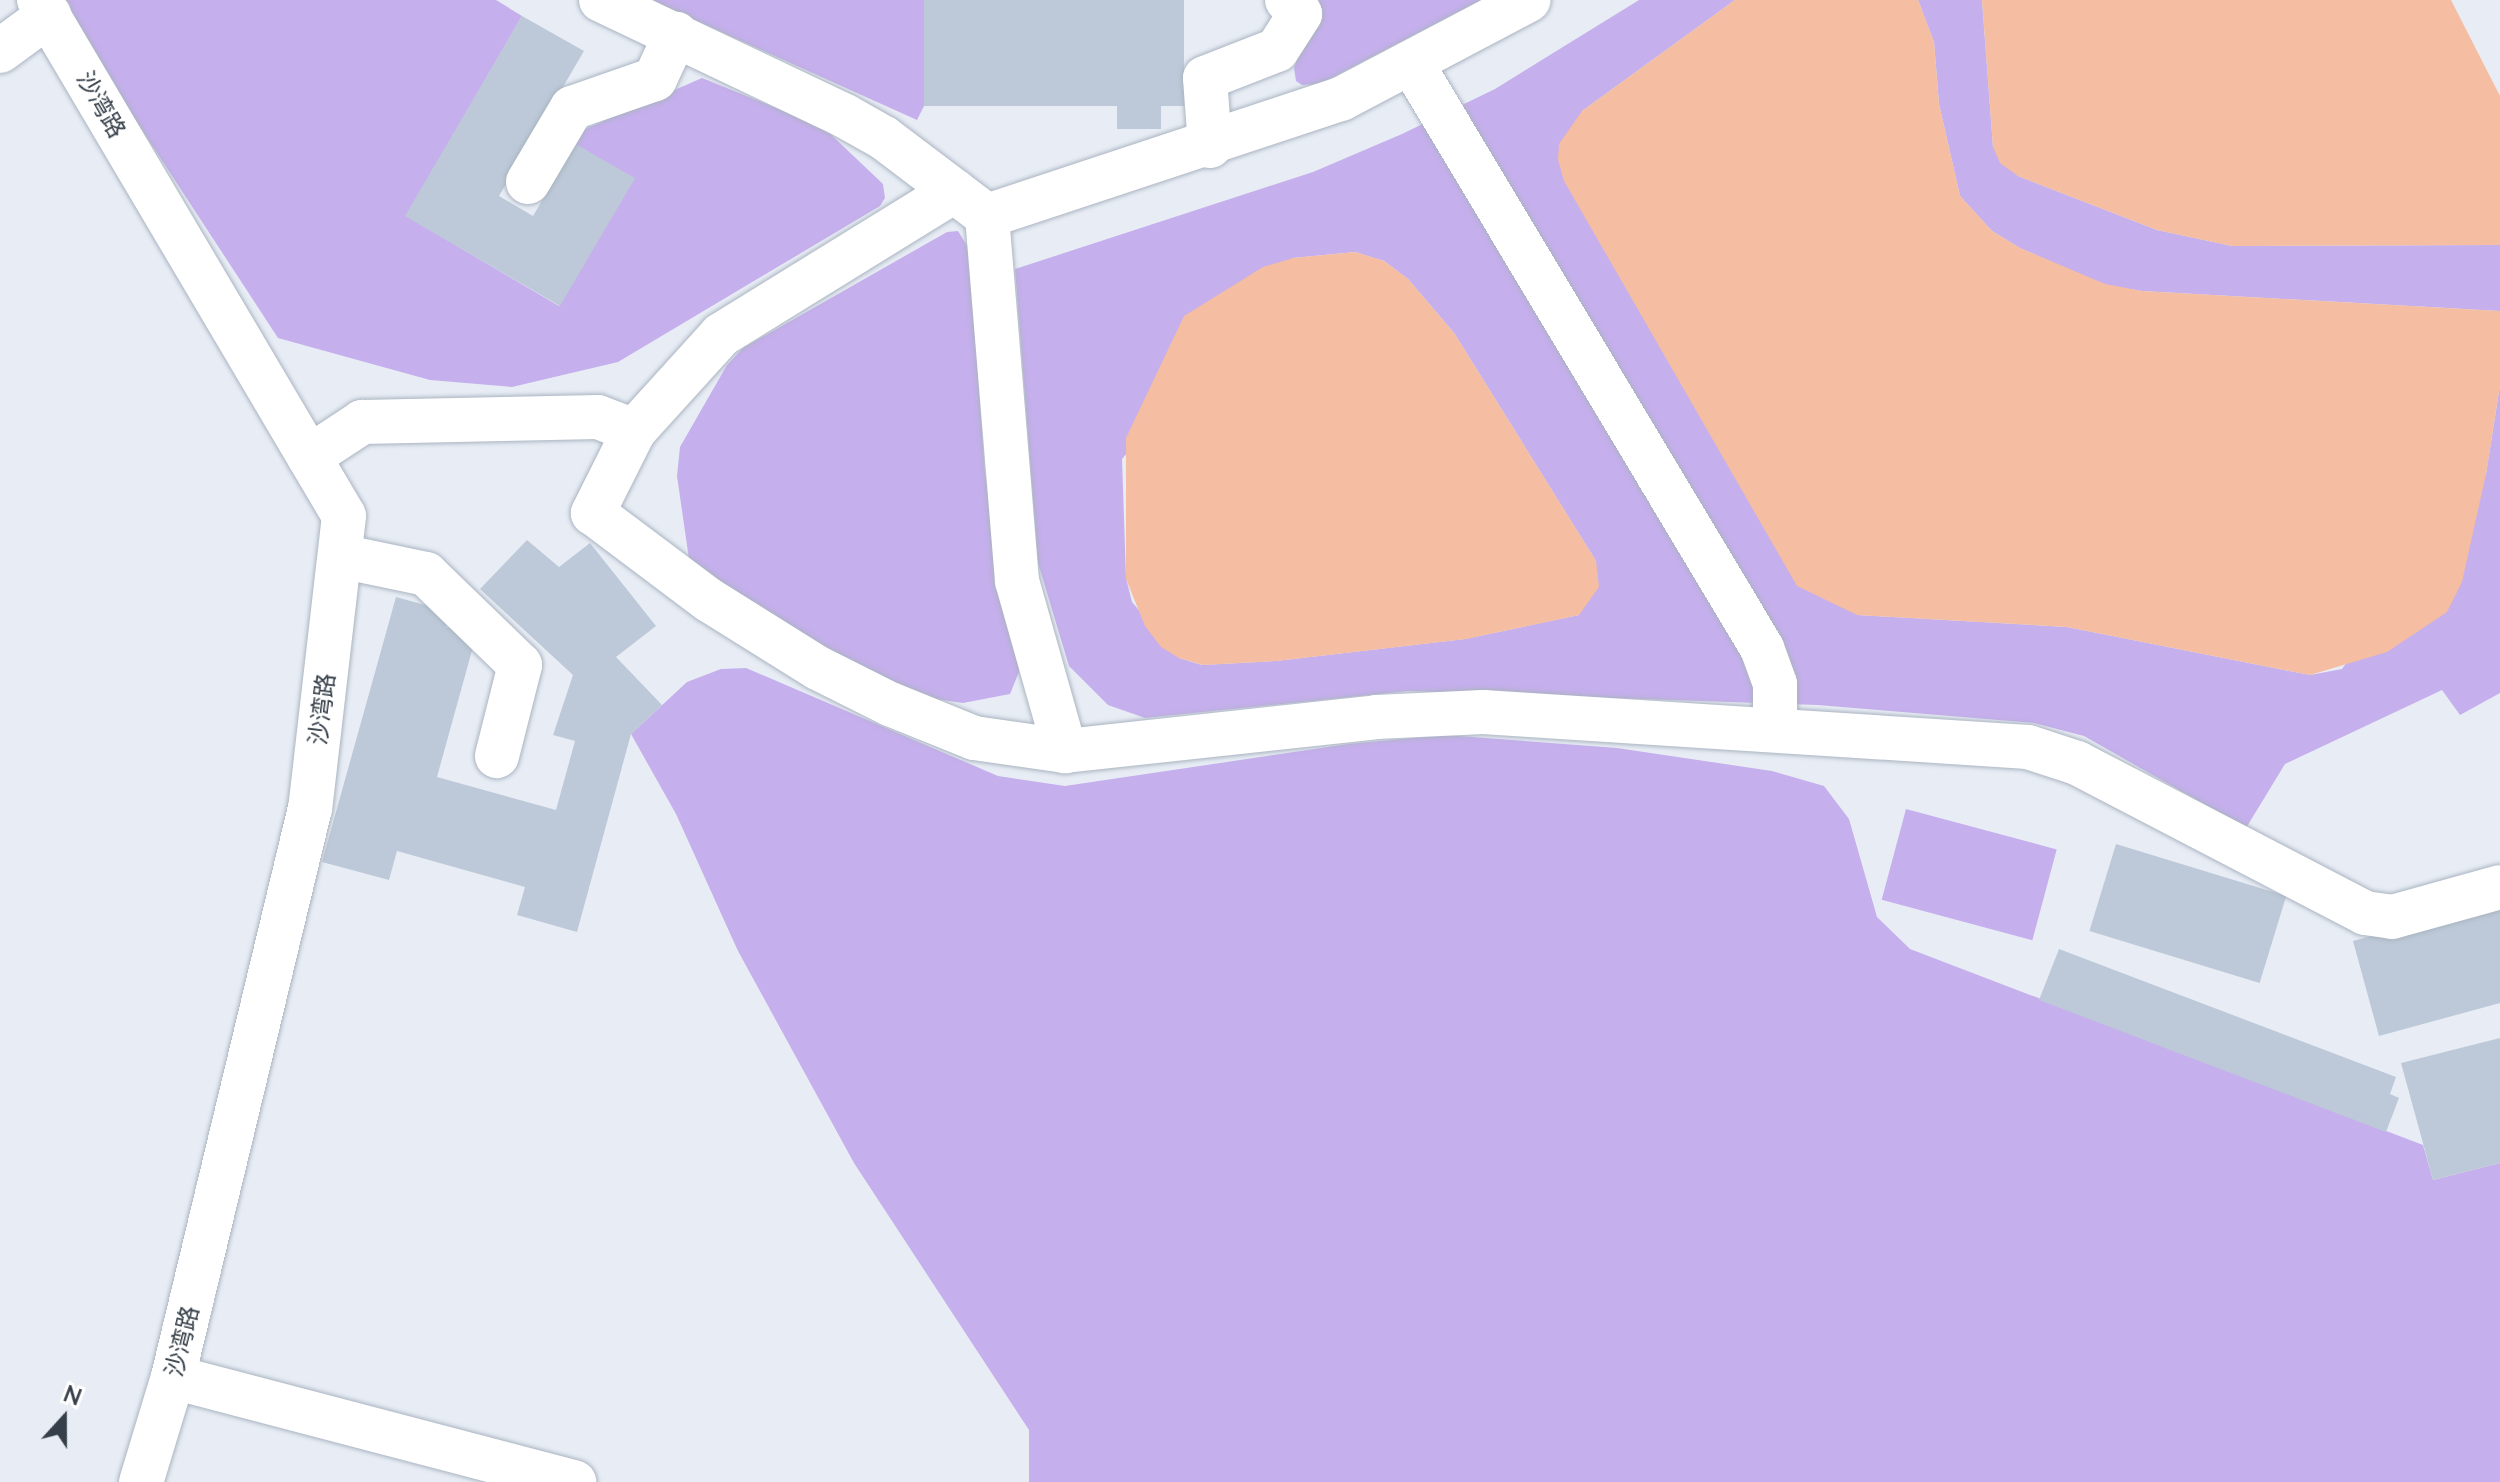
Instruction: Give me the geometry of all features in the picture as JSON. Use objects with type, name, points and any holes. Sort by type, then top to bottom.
[{"type":"street","points":[[601,0],[858,123],[971,204],[1017,581],[1065,751]]},
{"type":"street","points":[[1210,146],[1205,78],[1277,50],[1300,14],[1287,0]]},
{"type":"street","points":[[1529,0],[1341,99],[1210,146],[971,204],[721,335],[634,431],[593,513],[709,600],[818,668],[890,704],[974,738],[1065,751],[1429,712],[1556,713],[2048,752],[2365,913],[2392,917],[2500,887]]},
{"type":"street","points":[[0,51],[44,8]]},
{"type":"street","name":"沙湾路","points":[[44,8],[344,516],[310,808],[173,1377],[141,1482]]},
{"type":"street","points":[[528,182],[572,108],[655,79],[676,34]]},
{"type":"street","points":[[1412,64],[1762,648],[1775,684],[1775,730]]},
{"type":"street","points":[[309,457],[362,422],[598,417],[634,431]]},
{"type":"street","points":[[340,556],[426,574],[520,665],[497,756]]},
{"type":"street","points":[[173,1377],[574,1482]]},
{"type":"shaded area","points":[[57,0],[496,0],[522,16],[406,216],[559,306],[634,179],[575,144],[583,130],[702,78],[823,127],[883,184],[885,198],[880,206],[618,362],[512,387],[430,380],[278,338]]},
{"type":"shaded area","points":[[650,0],[924,0],[924,106],[917,120]]},
{"type":"shaded area","points":[[1319,0],[1481,0],[1320,84],[1302,85],[1296,81],[1294,68]]},
{"type":"shaded area","points":[[1639,0],[1735,0],[1582,111],[1857,615],[2067,627],[2310,675],[2342,669],[2486,474],[2500,385],[2500,693],[2460,715],[2442,690],[2285,764],[2246,828],[2084,736],[2034,723],[1818,705],[1409,691],[1145,718],[1108,705],[1069,666],[1038,563],[1015,269],[1313,172],[1495,89]],"holes":[[[1355,252],[1384,261],[1408,279],[1454,333],[1596,561],[1579,615],[1465,639],[1276,661],[1202,665],[1179,658],[1132,602],[1126,578],[1122,459],[1293,258]]]},
{"type":"shaded area","points":[[1735,0],[1918,0],[1934,42],[1939,104],[1960,196],[1992,231],[2020,248],[2105,284],[2142,291],[2500,311],[2500,385],[2486,474],[2462,582],[2447,612],[2387,652],[2310,675],[2067,627],[1857,615],[1797,586],[1564,181],[1558,160],[1559,144],[1582,111]]},
{"type":"shaded area","points":[[1918,0],[1982,0],[1993,147],[2018,176],[2157,230],[2232,246],[2500,245],[2500,311],[2142,291],[2105,285],[2020,248],[1992,231],[1960,196],[1939,104],[1934,42]]},
{"type":"shaded area","points":[[1982,0],[2451,0],[2500,96],[2500,245],[2232,246],[2157,230],[2018,176],[2000,163],[1993,147]]},
{"type":"shaded area","points":[[958,231],[969,249],[985,473],[1021,667],[1010,694],[963,703],[935,699],[864,673],[716,588],[689,559],[677,476],[680,447],[727,365],[743,348],[947,232]]},
{"type":"shaded area","points":[[1355,252],[1384,261],[1408,279],[1454,333],[1596,561],[1599,587],[1579,615],[1466,639],[1276,661],[1203,665],[1179,658],[1161,647],[1145,626],[1126,579],[1126,438],[1184,316],[1263,267],[1293,258]]},
{"type":"shaded area","points":[[746,668],[998,776],[1065,786],[1348,744],[1446,735],[1617,748],[1772,771],[1824,786],[1849,819],[1877,917],[1910,949],[2423,1145],[2433,1180],[2500,1163],[2500,1482],[1029,1482],[1029,1430],[854,1163],[738,951],[676,814],[631,734],[687,682],[721,669]]},
{"type":"shaded area","points":[[1906,809],[2057,849],[2032,940],[1882,900]]},
{"type":"building","points":[[924,0],[1184,0],[1184,106],[1161,106],[1161,129],[1117,129],[1117,106],[924,106]]},
{"type":"building","points":[[522,16],[584,51],[499,196],[533,216],[575,144],[635,178],[560,306],[405,216]]},
{"type":"building","points":[[527,540],[559,567],[590,543],[656,626],[616,657],[662,705],[631,734],[577,932],[517,915],[525,887],[397,851],[389,880],[322,862],[396,597],[450,612],[446,627],[476,636],[437,777],[556,810],[575,741],[553,735],[573,675],[480,589]]},
{"type":"building","points":[[2116,844],[2286,896],[2260,983],[2089,931]]},
{"type":"building","points":[[2500,901],[2500,1003],[2379,1036],[2353,941]]},
{"type":"building","points":[[2059,949],[2396,1077],[2390,1094],[2399,1098],[2386,1132],[2039,1000]]},
{"type":"building","points":[[2500,1038],[2500,1163],[2433,1180],[2401,1063]]}]
